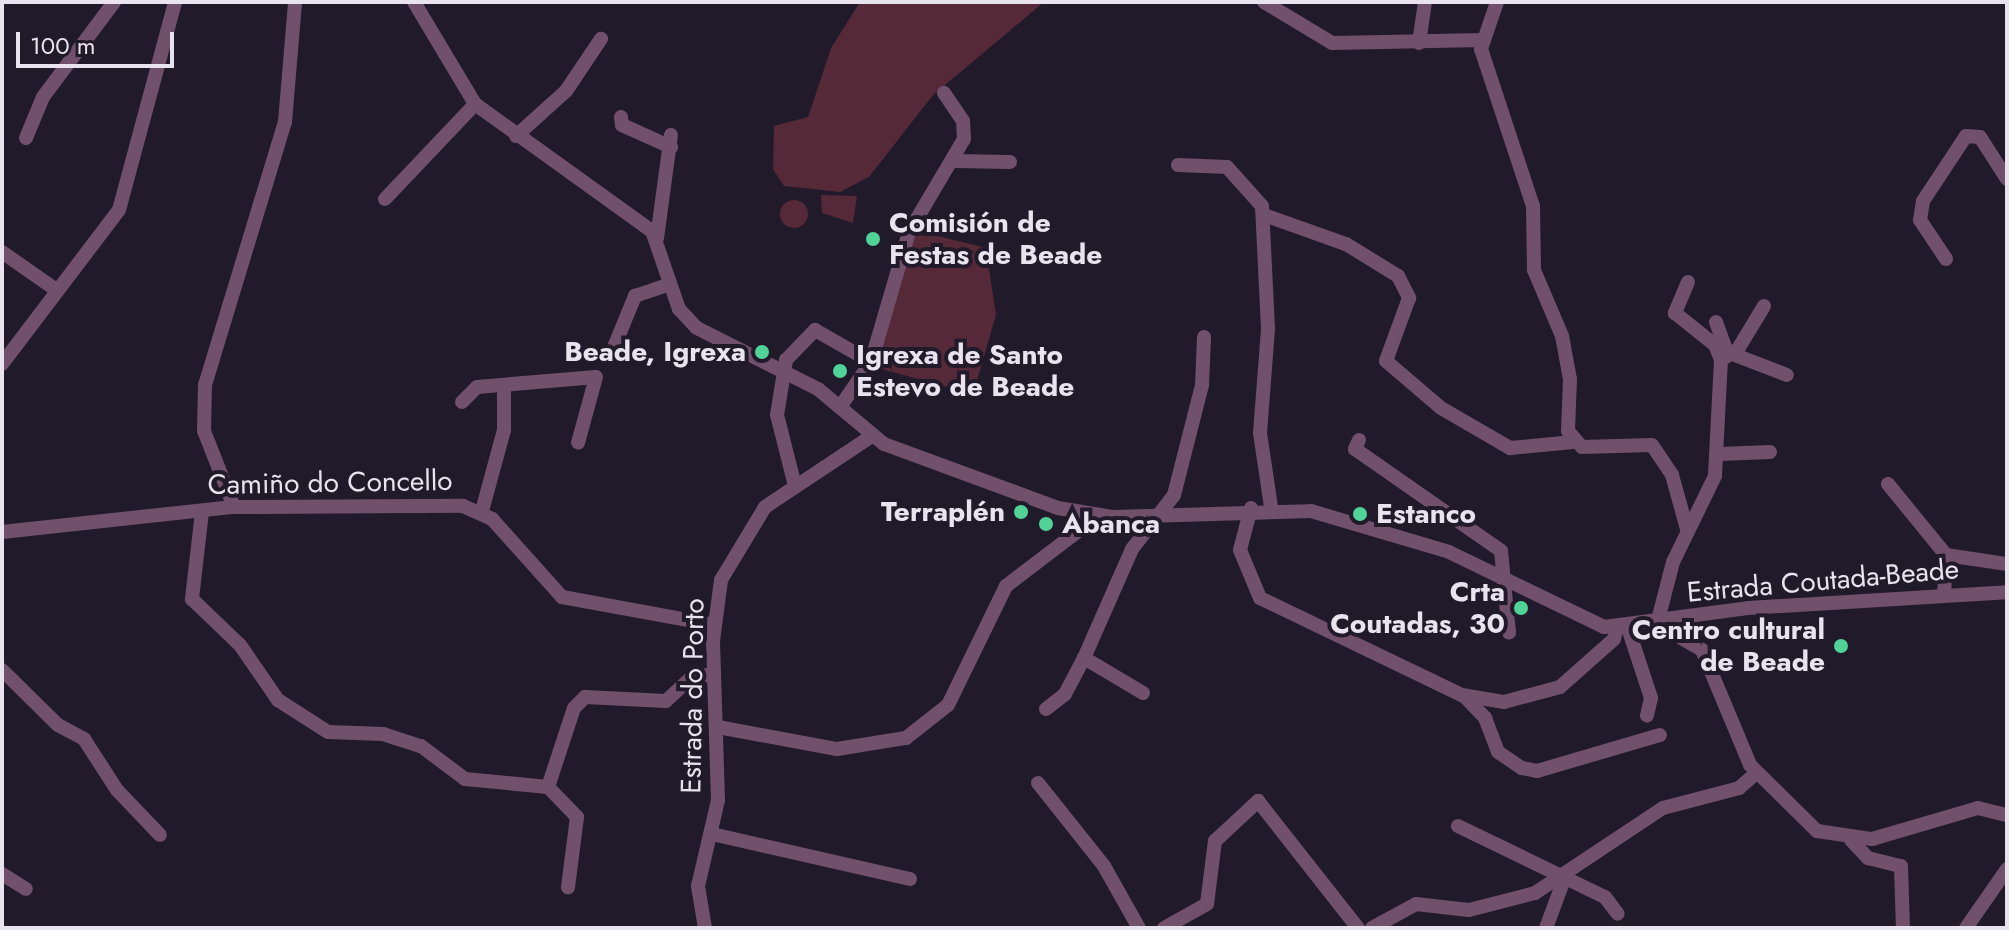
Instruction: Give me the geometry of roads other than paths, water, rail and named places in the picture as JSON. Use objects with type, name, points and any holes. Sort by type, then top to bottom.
[{"type":"street","points":[[26,138],[43,97],[114,2]]},
{"type":"street","points":[[2,364],[55,289],[119,210],[175,2]]},
{"type":"street","points":[[234,507],[204,431],[205,385],[285,122],[295,2]]},
{"type":"street","points":[[414,2],[475,104],[657,238],[671,141],[622,125],[621,117]]},
{"type":"street","points":[[1264,2],[1332,43],[1483,40]]},
{"type":"street","points":[[1419,43],[1425,2]]},
{"type":"street","points":[[1497,2],[1483,40],[1510,151],[1533,206],[1534,270],[1562,336],[1573,442]]},
{"type":"street","points":[[516,136],[566,91],[601,39]]},
{"type":"street","points":[[840,407],[871,362],[909,232],[956,161],[963,121],[944,93]]},
{"type":"street","points":[[385,199],[475,104]]},
{"type":"street","points":[[1946,259],[1920,220],[1923,201],[1966,136],[1980,137],[2007,179]]},
{"type":"street","points":[[956,161],[1010,162]]},
{"type":"street","points":[[1178,165],[1227,167],[1255,191],[1264,215],[1260,433],[1271,507]]},
{"type":"street","points":[[1264,215],[1346,244],[1398,276],[1409,298],[1386,361],[1441,408],[1510,448],[1573,442],[1652,445],[1672,475],[1687,529]]},
{"type":"street","name":"Estrada Coutada-Beade","points":[[657,238],[679,309],[705,334],[840,407],[872,436],[1058,508],[1098,516],[1164,516],[1271,507],[1391,534],[1508,582],[1576,617],[1623,628],[1748,608],[2007,592]]},
{"type":"street","points":[[2,252],[55,289]]},
{"type":"street","points":[[1688,282],[1675,313],[1724,356],[1787,375]]},
{"type":"street","points":[[612,352],[635,296],[669,284]]},
{"type":"street","points":[[1724,356],[1738,349],[1764,306]]},
{"type":"street","points":[[1716,322],[1724,356],[1720,454],[1687,529],[1657,624],[1706,655],[1728,724],[1756,773],[1805,824],[1851,840],[1868,858],[1901,866],[1903,928]]},
{"type":"street","points":[[794,482],[777,415],[786,360],[815,330],[871,362]]},
{"type":"street","points":[[1046,709],[1065,694],[1132,549],[1164,516],[1192,430],[1204,337]]},
{"type":"street","points":[[462,402],[477,387],[596,377],[578,443]]},
{"type":"street","points":[[482,511],[504,430],[504,385]]},
{"type":"street","name":"Estrada do Porto","points":[[705,928],[698,886],[712,834],[718,727],[714,625],[736,545],[794,482],[872,436]]},
{"type":"street","points":[[1359,440],[1355,449],[1501,551],[1508,582],[1509,633]]},
{"type":"street","points":[[1720,454],[1770,452]]},
{"type":"street","points":[[1888,484],[1946,555],[1944,596]]},
{"type":"street","name":"Camiño do Concello","points":[[2,532],[130,513],[202,512],[234,507],[482,511],[562,597],[714,625]]},
{"type":"street","points":[[1251,508],[1240,550],[1260,598],[1462,695],[1478,706],[1498,752],[1522,768],[1537,771],[1660,735]]},
{"type":"street","points":[[202,512],[192,599],[293,715],[328,732],[399,738],[465,779],[548,787],[577,817],[568,887]]},
{"type":"street","points":[[718,727],[837,749],[906,738],[948,705],[1006,586],[1098,516]]},
{"type":"street","points":[[1946,555],[2007,564]]},
{"type":"street","points":[[1462,695],[1504,702],[1560,687],[1623,628],[1651,698],[1647,716]]},
{"type":"street","points":[[1084,658],[1143,693]]},
{"type":"street","points":[[2,670],[58,725],[84,739],[117,790],[160,835]]},
{"type":"street","points":[[548,787],[574,708],[585,697],[662,702],[691,678],[714,674]]},
{"type":"street","points":[[1372,928],[1407,906],[1469,910],[1565,877],[1663,808],[1739,788],[1756,773]]},
{"type":"street","points":[[1038,783],[1104,866],[1139,928]]},
{"type":"street","points":[[1164,928],[1207,904],[1215,841],[1258,801],[1358,928]]},
{"type":"street","points":[[1851,840],[1978,808],[2007,815]]},
{"type":"street","points":[[1458,826],[1518,861],[1565,877],[1605,897],[1618,914]]},
{"type":"street","points":[[712,834],[910,879]]},
{"type":"street","points":[[1966,928],[2007,869]]},
{"type":"street","points":[[2,874],[26,889]]},
{"type":"street","points":[[1546,928],[1565,877]]},
{"type":"place","name":"Comisión de Festas de Beade","points":[[873,239]]},
{"type":"place","name":"Beade, Igrexa","points":[[762,352]]},
{"type":"place","name":"Igrexa de Santo Estevo de Beade","points":[[840,371]]},
{"type":"place","name":"Terraplén","points":[[1021,512]]},
{"type":"place","name":"Estanco","points":[[1360,514]]},
{"type":"place","name":"Abanca","points":[[1046,524]]},
{"type":"place","name":"Crta Coutadas, 30","points":[[1521,608]]},
{"type":"place","name":"Centro cultural de Beade","points":[[1841,646]]}]
